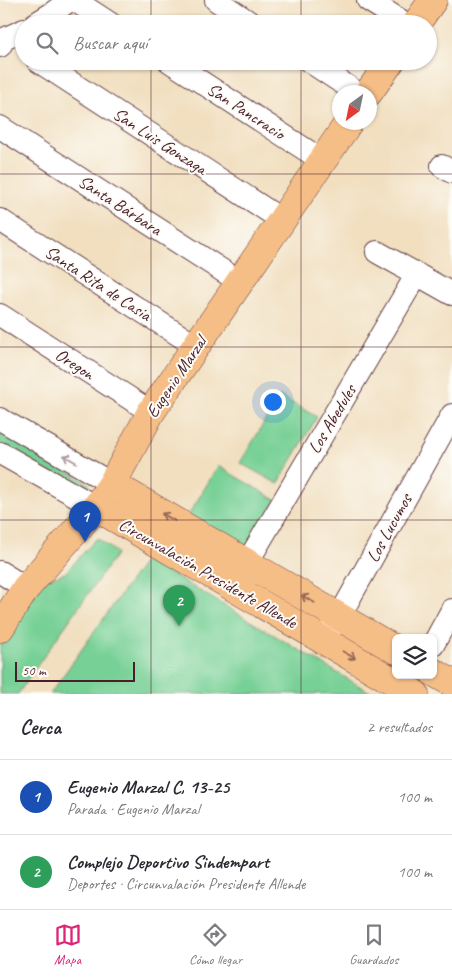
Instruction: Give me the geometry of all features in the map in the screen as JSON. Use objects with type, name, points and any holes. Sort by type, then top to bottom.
[{"type":"main road","points":[[422,15],[433,0]]},
{"type":"main road","points":[[375,85],[385,70]]},
{"type":"main road","name":"Eugenio Marzal","points":[[0,628],[26,588],[96,507],[112,484],[150,412],[344,130]]},
{"type":"main road","name":"Circunvalación Presidente Allende","points":[[112,484],[392,648]]},
{"type":"main road","name":"Circunvalación Presidente Allende","points":[[96,507],[415,694]]},
{"type":"main road","points":[[437,674],[452,683]]},
{"type":"street","points":[[49,15],[72,0],[96,15]]},
{"type":"street","points":[[216,0],[238,15]]},
{"type":"street","points":[[368,0],[392,15]]},
{"type":"street","name":"San Luis Gonzaga","points":[[52,70],[282,220]]},
{"type":"street","name":"San Pancracio","points":[[183,70],[323,161]]},
{"type":"street","points":[[323,70],[345,85]]},
{"type":"street","name":"Santa Bárbara","points":[[0,128],[240,282]]},
{"type":"street","name":"Santa Rita de Casia","points":[[0,220],[196,346]]},
{"type":"street","points":[[377,252],[452,294]]},
{"type":"street","name":"Los Abedules","points":[[247,563],[417,274]]},
{"type":"street","name":"Oregon","points":[[0,315],[150,412]]},
{"type":"street","name":"Los Lucumos","points":[[323,640],[339,617],[452,415]]},
{"type":"street","name":"Circunvalación Presidente Allende","points":[[0,419],[112,484]]},
{"type":"street","name":"Circunvalación Presidente Allende","points":[[0,453],[96,507]]},
{"type":"street","points":[[0,572],[26,588]]},
{"type":"street","points":[[437,638],[452,610]]},
{"type":"green space","points":[[280,396],[317,417],[278,484],[240,463]]},
{"type":"green space","points":[[0,430],[89,484],[92,491],[90,495],[0,445]]},
{"type":"green space","points":[[218,466],[276,500],[246,552],[188,516]]},
{"type":"green space","points":[[97,538],[117,553],[18,694],[0,694],[0,646],[33,594],[46,579],[65,573]]},
{"type":"green space","points":[[146,559],[373,694],[50,694]]},
{"type":"place","name":"Eugenio Marzal C, 13-25","points":[[85,542]]},
{"type":"place","name":"Complejo Deportivo Sindempart","points":[[179,626]]}]
